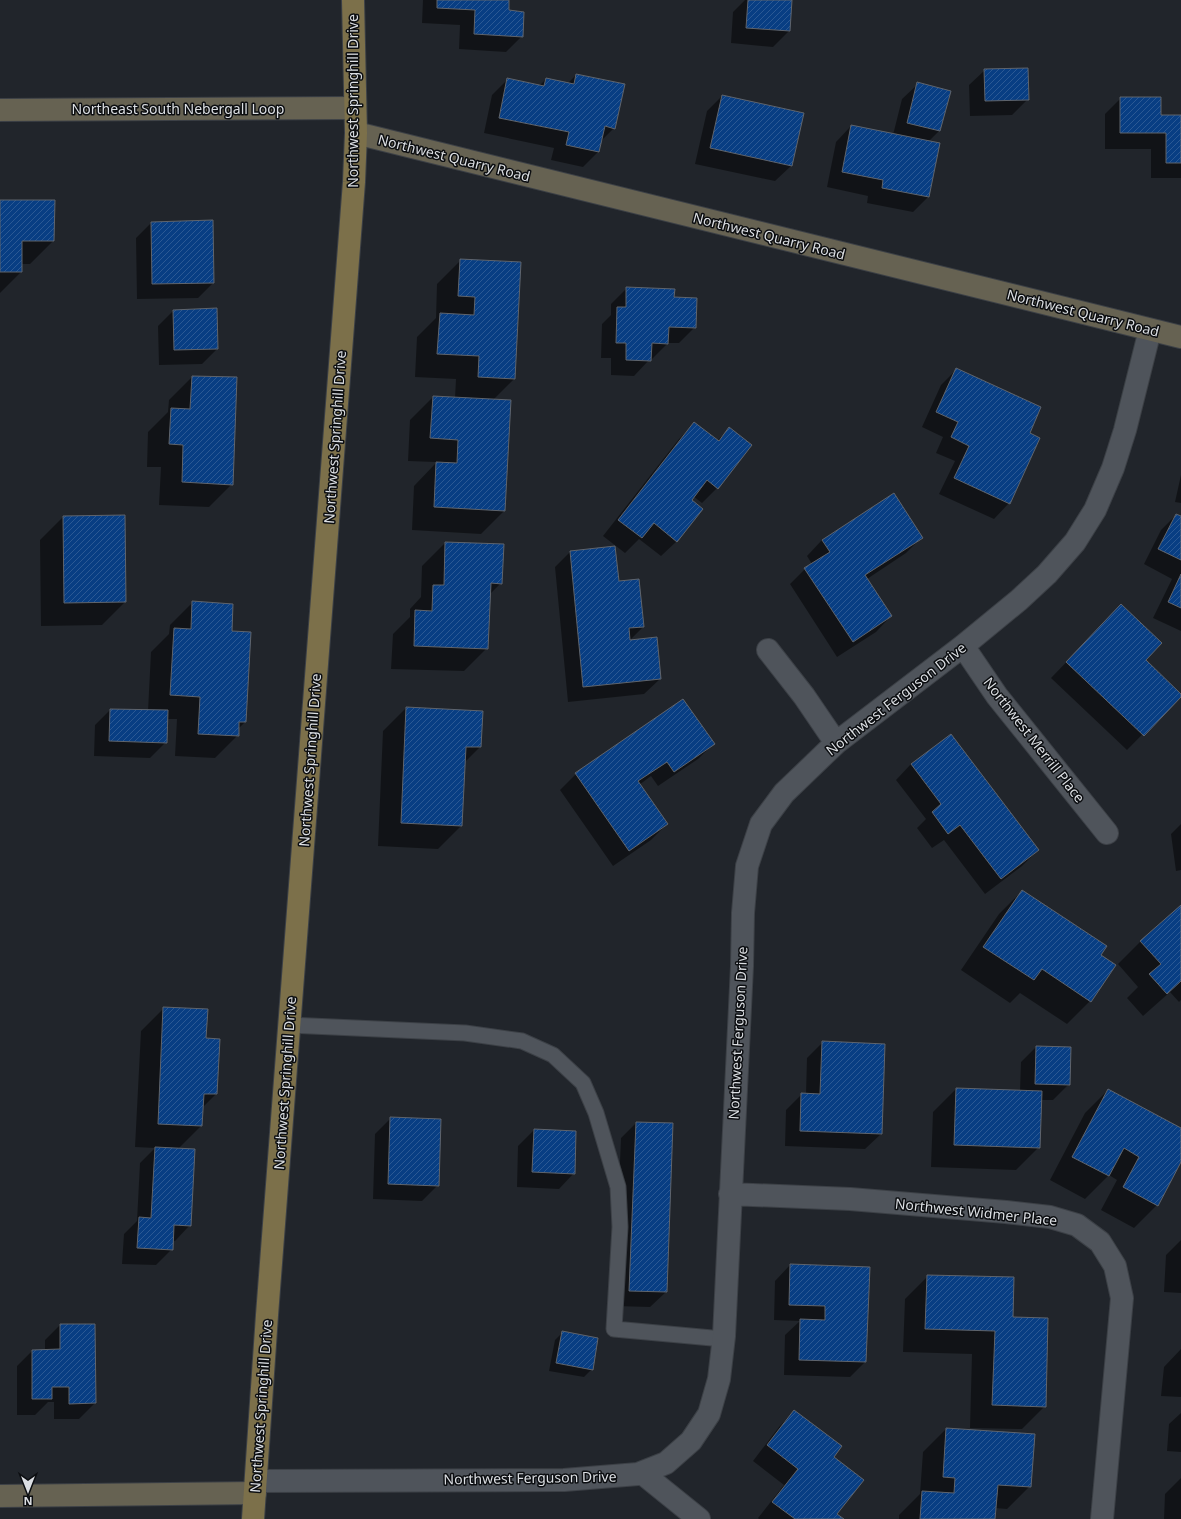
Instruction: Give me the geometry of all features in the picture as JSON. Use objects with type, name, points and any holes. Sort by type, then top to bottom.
[{"type":"main road","name":"Northwest Springhill Drive","points":[[253,1519],[267,1315],[354,182],[356,134],[353,0]]},
{"type":"street","name":"Northeast South Nebergall Loop","points":[[0,110],[355,108]]},
{"type":"street","name":"Northwest Quarry Road","points":[[356,134],[1181,337]]},
{"type":"street","name":"Northwest Ferguson Drive","points":[[256,1487],[564,1480],[638,1474],[666,1463],[691,1441],[709,1414],[719,1380],[723,1339],[742,966],[743,913],[747,866],[761,824],[784,793],[836,743],[963,646],[1019,600],[1047,574],[1075,542],[1095,510],[1113,468],[1125,430],[1150,330]]},
{"type":"street","name":"Northwest Merrill Place","points":[[963,646],[997,696],[1107,832]]},
{"type":"street","points":[[768,650],[804,696],[836,743]]},
{"type":"street","name":"Northwest Widmer Place","points":[[730,1194],[850,1199],[1050,1217],[1077,1225],[1100,1242],[1116,1266],[1122,1298],[1102,1519]]},
{"type":"street","points":[[642,1473],[699,1519]]},
{"type":"street","points":[[0,1496],[256,1487]]},
{"type":"lane","points":[[289,1025],[465,1032],[522,1041],[553,1056],[583,1083],[596,1113],[618,1187],[620,1227],[614,1329],[723,1339]]},
{"type":"building","points":[[437,0],[509,0],[509,10],[524,12],[523,37],[474,34],[475,10],[437,8]]},
{"type":"building","points":[[748,0],[792,0],[790,31],[746,28]]},
{"type":"building","points":[[1028,68],[1029,100],[985,101],[984,69]]},
{"type":"building","points":[[576,74],[625,84],[615,129],[605,126],[599,152],[566,145],[569,132],[499,118],[507,78],[544,86],[546,78],[574,84]]},
{"type":"building","points":[[917,82],[951,91],[940,131],[907,123]]},
{"type":"building","points":[[722,95],[804,113],[792,166],[710,148]]},
{"type":"building","points":[[1120,97],[1161,97],[1161,115],[1181,115],[1181,163],[1166,163],[1166,133],[1120,133]]},
{"type":"building","points":[[851,125],[940,143],[929,197],[882,188],[883,180],[842,172]]},
{"type":"building","points":[[0,200],[55,200],[54,241],[22,241],[22,272],[0,272]]},
{"type":"building","points":[[213,220],[214,283],[152,284],[151,222]]},
{"type":"building","points":[[460,259],[521,262],[515,379],[478,377],[479,356],[437,354],[440,313],[474,315],[475,297],[458,296]]},
{"type":"building","points":[[626,287],[675,289],[674,297],[697,298],[696,328],[669,327],[668,344],[652,343],[651,361],[626,360],[626,343],[616,343],[617,307],[626,307]]},
{"type":"building","points":[[217,308],[218,349],[174,350],[173,310]]},
{"type":"building","points":[[956,368],[1041,407],[1030,433],[1040,438],[1010,504],[954,478],[969,446],[951,437],[958,422],[936,412]]},
{"type":"building","points":[[192,376],[237,377],[233,485],[182,482],[183,445],[169,444],[171,408],[190,409]]},
{"type":"building","points":[[433,396],[511,400],[505,511],[434,507],[436,462],[457,463],[458,440],[430,438]]},
{"type":"building","points":[[694,422],[719,441],[729,427],[752,445],[718,489],[707,480],[692,500],[703,509],[677,542],[654,523],[642,538],[618,520]]},
{"type":"building","points":[[894,493],[923,538],[865,575],[892,616],[853,642],[804,568],[830,552],[822,540]]},
{"type":"building","points":[[1176,514],[1181,516],[1181,560],[1158,549]]},
{"type":"building","points":[[125,515],[126,602],[64,603],[63,516]]},
{"type":"building","points":[[445,542],[504,544],[502,584],[491,583],[488,649],[414,646],[415,610],[432,611],[433,585],[444,585]]},
{"type":"building","points":[[615,546],[619,581],[639,579],[644,627],[629,628],[630,640],[657,637],[661,679],[583,687],[570,551]]},
{"type":"building","points":[[1181,574],[1181,608],[1168,602]]},
{"type":"building","points":[[192,601],[233,604],[232,631],[251,632],[246,722],[239,722],[239,736],[198,734],[200,697],[170,695],[174,628],[191,629]]},
{"type":"building","points":[[1121,604],[1162,643],[1146,660],[1181,694],[1181,697],[1144,736],[1066,662]]},
{"type":"building","points":[[683,699],[715,744],[674,772],[667,762],[638,781],[668,824],[629,851],[575,773]]},
{"type":"building","points":[[406,707],[483,711],[481,747],[466,747],[462,826],[401,823]]},
{"type":"building","points":[[110,709],[168,710],[167,743],[109,741]]},
{"type":"building","points":[[951,734],[1039,850],[1001,879],[960,825],[948,834],[932,812],[941,804],[911,764]]},
{"type":"building","points":[[1022,890],[1107,946],[1101,955],[1116,965],[1091,1002],[1042,969],[1034,980],[983,947]]},
{"type":"building","points":[[1181,905],[1181,981],[1167,994],[1149,974],[1161,964],[1140,941]]},
{"type":"building","points":[[163,1007],[208,1009],[206,1038],[220,1039],[217,1094],[204,1094],[202,1126],[158,1124]]},
{"type":"building","points":[[822,1041],[885,1044],[882,1134],[800,1131],[801,1093],[820,1094]]},
{"type":"building","points":[[1036,1046],[1071,1047],[1070,1085],[1035,1084]]},
{"type":"building","points":[[956,1088],[1042,1091],[1040,1148],[954,1145]]},
{"type":"building","points":[[1108,1089],[1181,1128],[1181,1162],[1158,1206],[1123,1187],[1139,1157],[1124,1148],[1109,1176],[1072,1157]]},
{"type":"building","points":[[390,1117],[441,1119],[439,1186],[388,1184]]},
{"type":"building","points":[[636,1122],[673,1123],[667,1292],[629,1291]]},
{"type":"building","points":[[534,1129],[576,1131],[575,1174],[532,1172]]},
{"type":"building","points":[[155,1147],[195,1149],[191,1226],[174,1225],[173,1250],[137,1248],[139,1217],[151,1218]]},
{"type":"building","points":[[790,1264],[870,1267],[866,1362],[799,1360],[800,1319],[825,1320],[825,1306],[789,1305]]},
{"type":"building","points":[[927,1275],[1014,1277],[1013,1317],[1048,1318],[1046,1407],[992,1405],[995,1331],[925,1329]]},
{"type":"building","points":[[60,1324],[95,1324],[96,1403],[69,1404],[69,1387],[52,1387],[52,1399],[32,1399],[32,1350],[60,1349]]},
{"type":"building","points":[[562,1331],[598,1338],[593,1370],[556,1363]]},
{"type":"building","points":[[794,1410],[842,1446],[834,1457],[864,1480],[837,1514],[844,1519],[795,1519],[772,1502],[798,1469],[767,1445]]},
{"type":"building","points":[[946,1428],[1035,1434],[1031,1487],[998,1485],[995,1519],[920,1519],[922,1491],[954,1493],[955,1478],[943,1477]]}]
